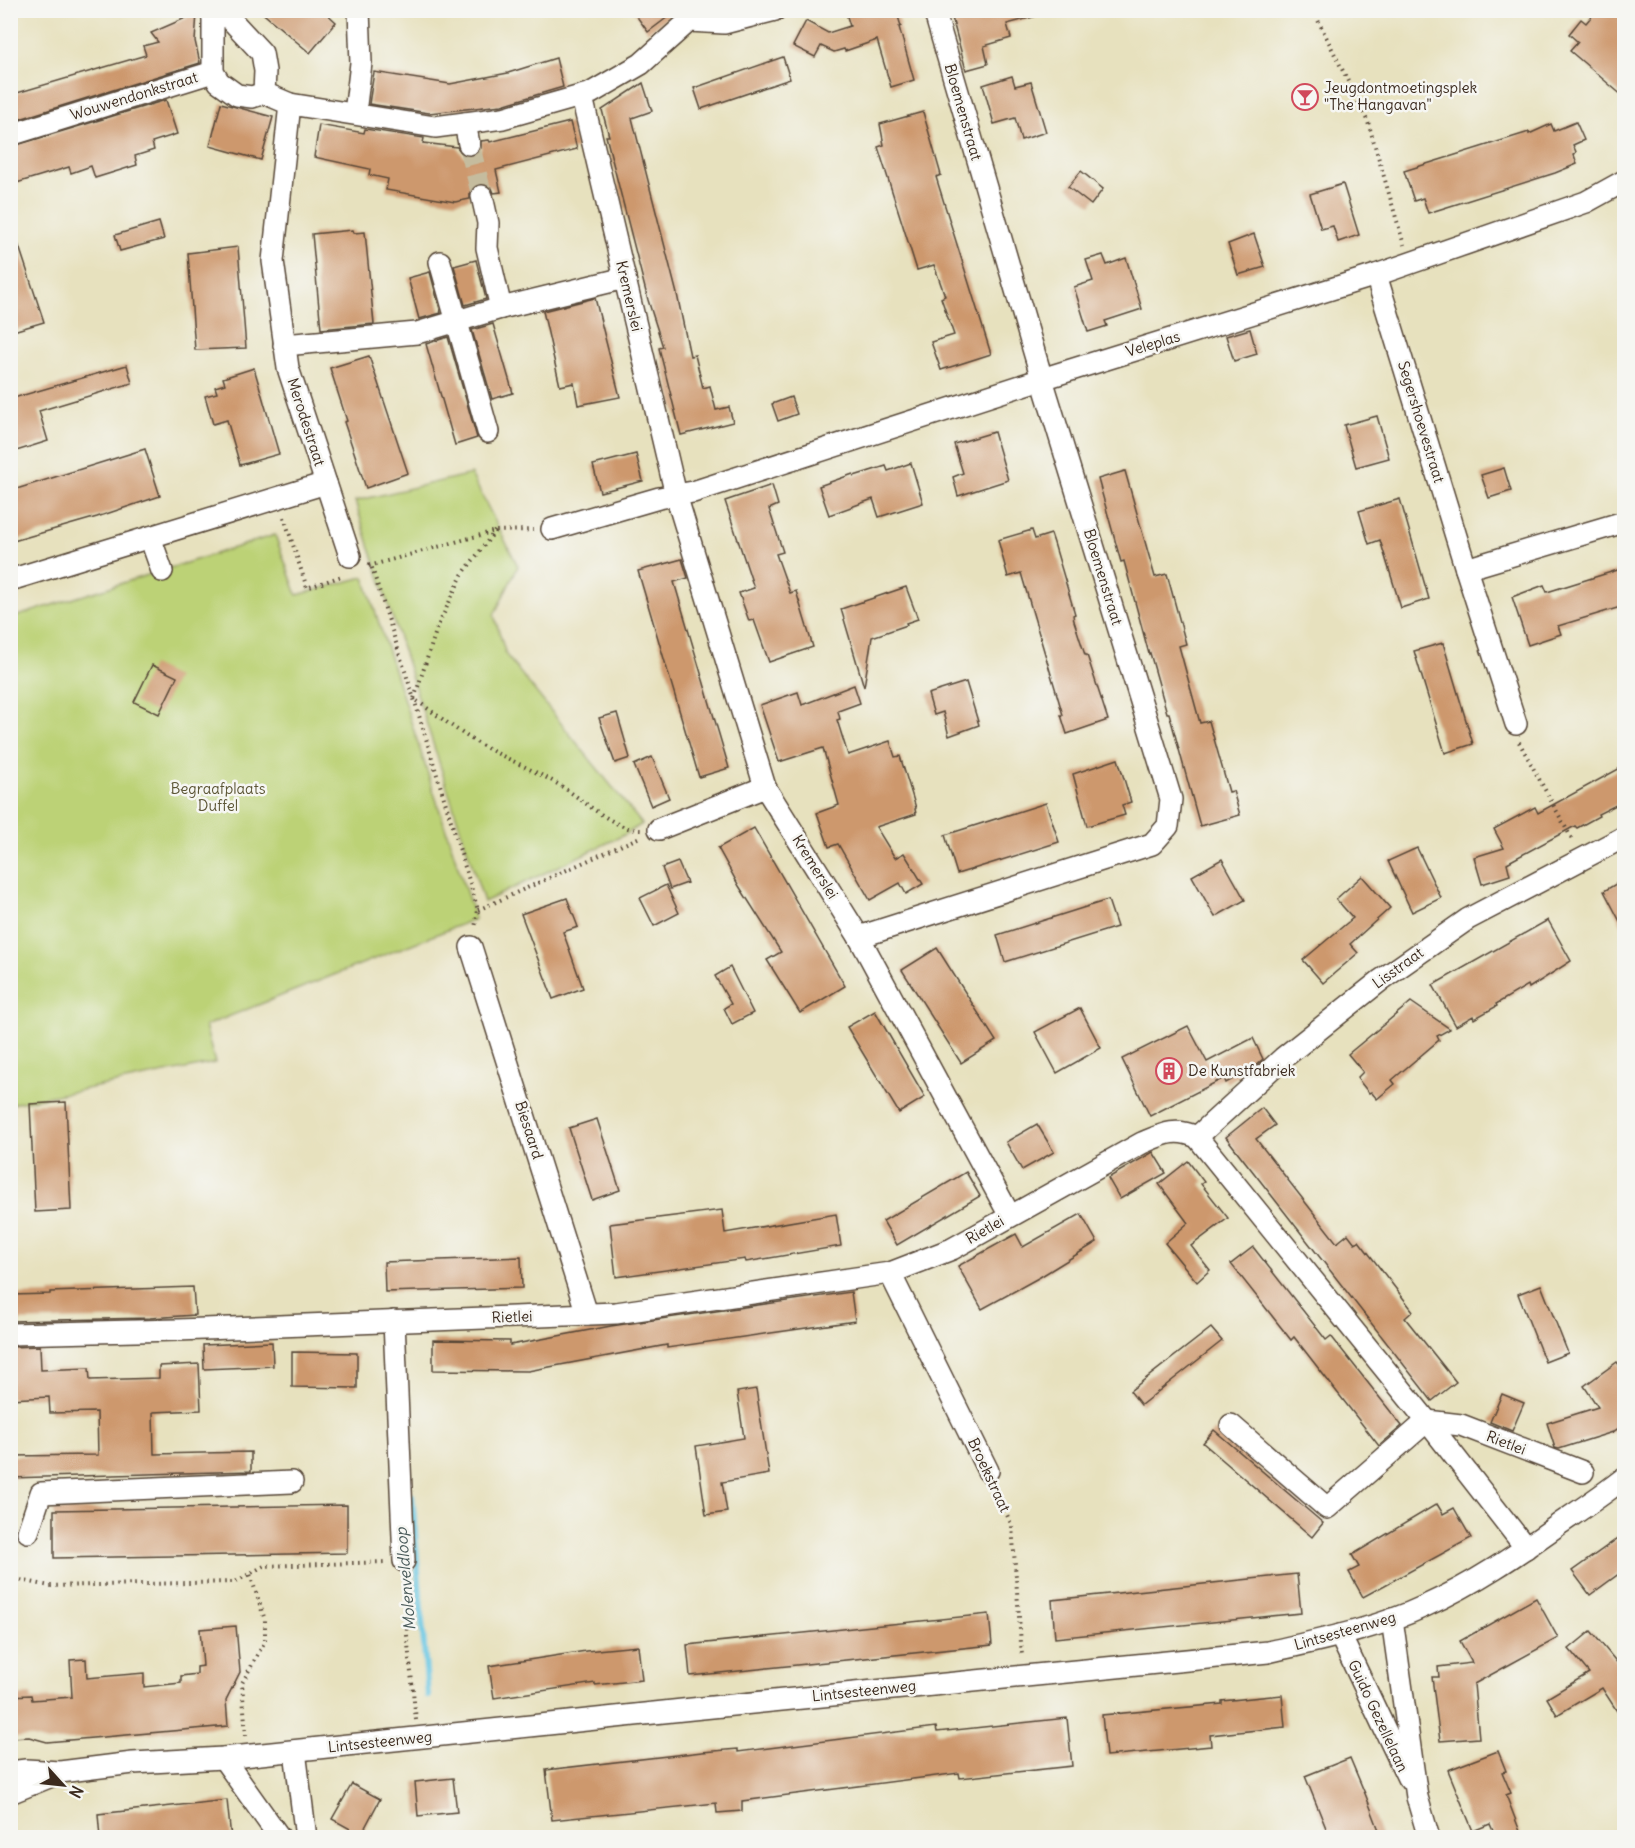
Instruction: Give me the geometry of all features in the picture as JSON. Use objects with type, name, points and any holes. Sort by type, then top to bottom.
[{"type":"street","points":[[211,10],[213,72]]},
{"type":"street","points":[[222,10],[262,53],[265,71],[264,93]]},
{"type":"street","points":[[354,112],[361,63],[359,10]]},
{"type":"street","points":[[693,16],[724,23],[776,10]]},
{"type":"street","name":"Bloemenstraat","points":[[858,937],[1152,844],[1168,826],[1171,799],[1042,379],[934,10]]},
{"type":"street","name":"Wouwendonkstraat","points":[[10,135],[213,72],[219,82],[237,95],[252,97],[264,93],[290,104],[354,112],[435,127],[503,118],[582,97],[641,64],[693,16]]},
{"type":"street","name":"Kremerslei","points":[[582,97],[676,495],[765,787],[858,937],[1010,1216]]},
{"type":"street","name":"Merodestraat","points":[[10,580],[326,483],[288,368],[273,261],[290,104]]},
{"type":"street","points":[[465,123],[469,144]]},
{"type":"street","name":"Veleplas","points":[[676,495],[693,492],[1042,379],[1376,275],[1586,202],[1624,181]]},
{"type":"street","points":[[482,196],[488,224],[486,248],[501,308]]},
{"type":"street","points":[[440,262],[488,432]]},
{"type":"street","name":"Segershoevestraat","points":[[1376,275],[1516,724]]},
{"type":"street","points":[[284,345],[417,333],[501,308],[625,278]]},
{"type":"street","points":[[326,483],[353,566]]},
{"type":"street","points":[[552,529],[676,495]]},
{"type":"street","points":[[1466,569],[1624,522]]},
{"type":"street","points":[[150,537],[162,571]]},
{"type":"street","points":[[659,829],[765,787]]},
{"type":"street","name":"Lisstraat","points":[[1197,1137],[1283,1058],[1381,980],[1468,919],[1624,837]]},
{"type":"street","name":"Biesaard","points":[[471,947],[587,1314]]},
{"type":"street","name":"Rietlei","points":[[10,1334],[616,1313],[890,1273],[952,1249],[1142,1143],[1166,1133],[1184,1131],[1197,1137]]},
{"type":"street","points":[[1197,1137],[1427,1421],[1526,1548]]},
{"type":"street","name":"Broekstraat","points":[[890,1273],[988,1470]]},
{"type":"street","points":[[394,1322],[404,1561]]},
{"type":"street","points":[[1231,1425],[1327,1508],[1427,1421]]},
{"type":"street","name":"Rietlei","points":[[1427,1421],[1461,1425],[1583,1472]]},
{"type":"street","name":"Lintsesteenweg","points":[[60,1772],[133,1763],[248,1756],[1023,1675],[1268,1652],[1340,1635],[1425,1607],[1482,1577],[1624,1478]]},
{"type":"street","points":[[28,1532],[41,1493],[292,1482]]},
{"type":"street","name":"Guido Gezellelaan","points":[[1392,1619],[1417,1797],[1429,1838]]},
{"type":"street","name":"Guido Gezellelaan","points":[[1340,1635],[1417,1797]]},
{"type":"street","points":[[295,1751],[306,1838]]},
{"type":"street","points":[[224,1758],[280,1838]]},
{"type":"street","points":[[10,1772],[26,1770],[60,1772]]},
{"type":"street","points":[[10,1793],[60,1772]]},
{"type":"path","points":[[1313,10],[1368,122],[1410,263]]},
{"type":"path","points":[[278,498],[307,588],[353,566],[371,565],[495,531],[552,529]]},
{"type":"path","points":[[414,699],[437,628],[462,575],[495,531]]},
{"type":"path","points":[[353,566],[371,565]]},
{"type":"path","points":[[371,565],[478,910],[471,947]]},
{"type":"path","points":[[414,699],[482,745],[532,769],[575,794],[613,821],[631,830],[659,829]]},
{"type":"path","points":[[1516,724],[1519,741],[1582,858]]},
{"type":"path","points":[[478,910],[659,829]]},
{"type":"path","name":"Broekstraat","points":[[988,1470],[1012,1526],[1023,1675]]},
{"type":"path","points":[[15,1579],[50,1586],[235,1582],[264,1566],[404,1561],[407,1635],[418,1738]]},
{"type":"path","points":[[248,1756],[242,1683],[265,1641],[266,1620],[250,1574]]},
{"type":"green space","points":[[471,474],[518,566],[494,615],[506,655],[642,824],[626,834],[484,902],[355,501]]},
{"type":"green space","name":"Begraafplaats Duffel","points":[[275,535],[297,595],[364,577],[475,919],[205,1026],[215,1063],[11,1104],[11,618]]},
{"type":"building","points":[[259,10],[323,10],[336,22],[310,53]]},
{"type":"building","points":[[632,10],[677,10],[648,32]]},
{"type":"building","points":[[845,10],[896,10],[914,80],[891,87],[877,40],[845,51],[844,49],[834,52],[821,46],[815,57],[793,46],[806,21],[828,33],[850,26]]},
{"type":"building","points":[[950,10],[1037,10],[1037,16],[1007,24],[1011,38],[984,46],[988,64],[966,70]]},
{"type":"building","points":[[1597,10],[1624,10],[1624,97],[1570,51],[1578,42],[1569,34],[1581,19],[1586,23]]},
{"type":"building","points":[[197,13],[195,41],[200,63],[10,122],[10,95],[146,55],[143,46],[158,42],[151,33]]},
{"type":"building","points":[[783,57],[790,79],[701,109],[694,88]]},
{"type":"building","points":[[556,58],[563,87],[502,105],[429,113],[369,104],[374,72],[450,84],[508,73]]},
{"type":"building","points":[[1012,76],[1015,86],[1031,82],[1046,132],[1021,140],[1015,118],[994,124],[983,85]]},
{"type":"building","points":[[643,83],[652,111],[632,118],[677,294],[690,356],[695,355],[703,388],[710,386],[716,410],[729,407],[733,422],[681,435],[659,348],[663,347],[648,300],[606,136],[609,136],[602,110]]},
{"type":"building","points":[[166,100],[177,134],[152,142],[154,150],[135,156],[137,165],[95,178],[91,166],[71,173],[69,167],[10,185],[10,147]]},
{"type":"building","points":[[221,103],[273,117],[261,160],[210,146]]},
{"type":"building","points":[[923,112],[941,175],[936,177],[991,354],[941,370],[931,342],[954,335],[941,298],[945,296],[934,265],[917,270],[878,147],[884,145],[880,124]]},
{"type":"building","points":[[570,122],[577,149],[496,170],[501,192],[494,193],[492,188],[486,184],[479,184],[470,192],[470,199],[455,202],[386,190],[388,179],[369,175],[370,169],[314,157],[319,125],[364,133],[365,129],[424,138],[423,143],[457,147],[464,156],[471,157],[478,153],[481,141],[489,140],[490,142]]},
{"type":"building","points":[[1576,122],[1584,140],[1573,145],[1577,164],[1428,213],[1423,198],[1414,201],[1404,171],[1529,132],[1529,134],[1551,124],[1554,131]]},
{"type":"building","points":[[1081,171],[1103,189],[1091,205],[1068,187]]},
{"type":"building","points":[[1343,184],[1359,235],[1338,242],[1333,226],[1321,229],[1310,194]]},
{"type":"building","points":[[159,222],[164,239],[120,251],[115,235]]},
{"type":"building","points":[[353,230],[354,233],[365,232],[374,324],[321,329],[312,234]]},
{"type":"building","points":[[14,231],[44,322],[10,332],[10,232]]},
{"type":"building","points":[[1254,234],[1265,267],[1238,275],[1228,244]]},
{"type":"building","points":[[238,247],[246,348],[195,350],[188,253]]},
{"type":"building","points":[[1103,255],[1107,265],[1126,258],[1142,309],[1105,321],[1107,326],[1088,332],[1074,287],[1093,281],[1086,260]]},
{"type":"building","points":[[476,260],[486,299],[465,305],[454,266]]},
{"type":"building","points":[[430,272],[441,313],[419,319],[408,278]]},
{"type":"building","points":[[595,298],[620,397],[578,405],[574,383],[560,386],[543,311]]},
{"type":"building","points":[[493,324],[513,393],[492,399],[472,330]]},
{"type":"building","points":[[1250,329],[1257,354],[1234,361],[1226,336]]},
{"type":"building","points":[[448,337],[477,438],[455,445],[426,344]]},
{"type":"building","points":[[369,356],[408,473],[366,488],[344,422],[347,421],[330,368]]},
{"type":"building","points":[[127,365],[132,383],[39,411],[48,441],[10,453],[10,399]]},
{"type":"building","points":[[254,368],[279,454],[240,465],[227,420],[213,424],[205,396],[217,393],[215,387],[225,384],[223,378]]},
{"type":"building","points":[[791,397],[797,414],[778,421],[772,404]]},
{"type":"building","points":[[1377,416],[1389,458],[1356,467],[1344,425]]},
{"type":"building","points":[[994,432],[1008,480],[958,496],[953,477],[963,473],[954,444]]},
{"type":"building","points":[[145,449],[160,496],[10,542],[10,491]]},
{"type":"building","points":[[636,454],[643,481],[600,492],[593,465]]},
{"type":"building","points":[[911,463],[923,503],[879,517],[873,499],[829,515],[819,486],[853,474],[854,476],[886,466],[888,471]]},
{"type":"building","points":[[1504,468],[1511,491],[1489,498],[1481,475]]},
{"type":"building","points":[[1125,471],[1155,577],[1167,574],[1186,644],[1179,646],[1200,723],[1209,721],[1229,792],[1233,791],[1240,815],[1200,826],[1169,713],[1167,713],[1149,654],[1124,561],[1121,562],[1098,479]]},
{"type":"building","points":[[772,485],[778,505],[769,509],[783,552],[776,554],[790,593],[796,591],[813,647],[769,662],[754,620],[749,621],[739,593],[754,588],[725,501]]},
{"type":"building","points":[[1400,499],[1429,599],[1401,608],[1380,540],[1369,544],[1359,511]]},
{"type":"building","points":[[1032,530],[1035,539],[1051,534],[1075,614],[1073,615],[1074,621],[1108,720],[1067,734],[1021,573],[1008,577],[998,540]]},
{"type":"building","points":[[682,559],[688,578],[674,582],[729,768],[699,777],[638,571]]},
{"type":"building","points":[[1624,568],[1624,606],[1558,626],[1561,634],[1528,645],[1512,597],[1544,585],[1547,592]]},
{"type":"building","points":[[906,587],[918,619],[872,637],[864,687],[841,609]]},
{"type":"building","points":[[1443,643],[1473,744],[1445,753],[1414,651]]},
{"type":"building","points":[[152,665],[177,677],[159,714],[134,702]]},
{"type":"building","points":[[966,682],[979,725],[949,736],[943,712],[934,715],[928,694]]},
{"type":"building","points":[[854,685],[860,703],[838,711],[840,719],[837,720],[848,755],[890,741],[895,757],[900,756],[916,814],[876,827],[895,858],[904,853],[923,884],[906,894],[900,883],[870,900],[838,844],[829,847],[817,813],[839,805],[823,748],[779,762],[760,705],[798,692],[802,705]]},
{"type":"building","points":[[617,713],[630,758],[615,763],[599,718]]},
{"type":"building","points":[[652,757],[669,798],[651,806],[634,765]]},
{"type":"building","points":[[1118,759],[1131,802],[1122,805],[1125,815],[1087,826],[1073,774]]},
{"type":"building","points":[[1624,766],[1624,801],[1577,828],[1575,826],[1507,863],[1510,875],[1482,884],[1474,857],[1504,848],[1494,829],[1535,807],[1538,813]]},
{"type":"building","points":[[1046,803],[1059,842],[957,874],[945,835]]},
{"type":"building","points":[[754,828],[845,986],[800,1013],[767,960],[781,952],[718,848]]},
{"type":"building","points":[[1417,848],[1441,898],[1412,912],[1388,861]]},
{"type":"building","points":[[1222,859],[1245,900],[1215,917],[1192,876]]},
{"type":"building","points":[[678,862],[687,883],[670,889],[662,868]]},
{"type":"building","points":[[1362,876],[1390,908],[1350,944],[1358,953],[1323,983],[1303,960],[1353,918],[1336,899]]},
{"type":"building","points":[[1624,879],[1624,929],[1604,891]]},
{"type":"building","points":[[666,885],[679,913],[654,926],[640,898]]},
{"type":"building","points":[[567,898],[578,927],[563,932],[583,988],[553,999],[521,914]]},
{"type":"building","points":[[1108,900],[1117,927],[1005,962],[997,935]]},
{"type":"building","points":[[1548,920],[1571,961],[1529,988],[1528,985],[1496,1004],[1497,1006],[1456,1026],[1433,985]]},
{"type":"building","points":[[937,948],[996,1041],[961,1063],[902,970]]},
{"type":"building","points":[[730,967],[753,1013],[732,1024],[724,1008],[731,1004],[715,976]]},
{"type":"building","points":[[1411,1002],[1450,1029],[1437,1036],[1439,1040],[1392,1080],[1395,1084],[1377,1099],[1357,1078],[1363,1072],[1348,1054]]},
{"type":"building","points":[[1080,1008],[1101,1048],[1057,1073],[1035,1032]]},
{"type":"building","points":[[875,1011],[925,1097],[899,1113],[847,1027]]},
{"type":"building","name":"De Kunstfabriek","points":[[1188,1026],[1207,1062],[1253,1038],[1263,1059],[1253,1068],[1226,1083],[1224,1078],[1150,1116],[1122,1059]]},
{"type":"building","points":[[66,1102],[71,1210],[35,1212],[30,1104]]},
{"type":"building","points":[[1262,1108],[1275,1125],[1256,1139],[1337,1243],[1348,1234],[1355,1243],[1359,1241],[1413,1311],[1405,1318],[1456,1382],[1432,1401],[1226,1137]]},
{"type":"building","points":[[597,1119],[620,1190],[592,1200],[569,1128]]},
{"type":"building","points":[[1037,1124],[1054,1152],[1022,1170],[1006,1142]]},
{"type":"building","points":[[1153,1152],[1166,1173],[1120,1199],[1108,1178]]},
{"type":"building","points":[[1188,1161],[1204,1182],[1201,1184],[1228,1218],[1191,1246],[1210,1270],[1197,1282],[1165,1243],[1188,1223],[1159,1184]]},
{"type":"building","points":[[966,1172],[980,1196],[897,1245],[883,1221]]},
{"type":"building","points":[[722,1210],[725,1233],[836,1214],[841,1246],[746,1262],[745,1259],[616,1277],[610,1224]]},
{"type":"building","points":[[1081,1214],[1097,1242],[982,1309],[958,1266],[1016,1234],[1023,1247]]},
{"type":"building","points":[[1253,1247],[1326,1340],[1331,1336],[1402,1426],[1379,1446],[1294,1337],[1291,1340],[1231,1264]]},
{"type":"building","points":[[521,1257],[522,1288],[385,1292],[384,1262]]},
{"type":"building","points":[[1541,1285],[1568,1353],[1545,1362],[1518,1294]]},
{"type":"building","points":[[193,1287],[195,1315],[10,1321],[10,1295]]},
{"type":"building","points":[[851,1292],[855,1321],[667,1348],[667,1345],[528,1371],[433,1370],[433,1340],[510,1341],[510,1345],[611,1326]]},
{"type":"building","points":[[1211,1328],[1222,1341],[1141,1405],[1130,1391]]},
{"type":"building","points":[[272,1342],[273,1366],[204,1369],[203,1345]]},
{"type":"building","points":[[40,1346],[41,1370],[89,1368],[90,1380],[159,1378],[159,1366],[199,1364],[201,1410],[153,1412],[154,1454],[251,1452],[251,1471],[10,1478],[10,1456],[98,1455],[97,1412],[50,1413],[49,1397],[10,1399],[10,1347]]},
{"type":"building","points":[[292,1352],[357,1353],[357,1388],[292,1387]]},
{"type":"building","points":[[1617,1362],[1624,1371],[1624,1424],[1613,1432],[1559,1449],[1555,1448],[1547,1423],[1598,1407],[1584,1386]]},
{"type":"building","points":[[756,1389],[769,1474],[722,1482],[727,1512],[706,1515],[696,1446],[744,1438],[737,1392]]},
{"type":"building","points":[[1502,1394],[1524,1403],[1512,1431],[1490,1422]]},
{"type":"building","points":[[1214,1430],[1323,1523],[1312,1537],[1203,1443]]},
{"type":"building","points":[[1437,1504],[1443,1514],[1454,1508],[1471,1538],[1363,1597],[1349,1572],[1359,1567],[1352,1555]]},
{"type":"building","points":[[347,1505],[347,1553],[54,1558],[54,1510]]},
{"type":"building","points":[[1624,1534],[1624,1570],[1590,1595],[1572,1571]]},
{"type":"building","points":[[1297,1574],[1301,1613],[1055,1638],[1052,1600]]},
{"type":"building","points":[[1536,1598],[1558,1638],[1474,1684],[1479,1738],[1440,1741],[1432,1677],[1439,1677],[1438,1667],[1472,1663],[1460,1641]]},
{"type":"building","points":[[989,1614],[992,1645],[690,1676],[687,1645]]},
{"type":"building","points":[[236,1626],[240,1672],[226,1700],[228,1726],[47,1742],[29,1737],[10,1738],[10,1696],[31,1695],[32,1700],[72,1697],[70,1660],[86,1659],[87,1678],[144,1673],[144,1687],[181,1683],[181,1676],[197,1674],[197,1667],[203,1666],[200,1629]]},
{"type":"building","points":[[1591,1631],[1624,1671],[1624,1722],[1602,1688],[1557,1715],[1547,1698],[1589,1673],[1569,1649]]},
{"type":"building","points":[[638,1646],[642,1680],[595,1685],[595,1683],[494,1698],[489,1666],[586,1651]]},
{"type":"building","points":[[1282,1695],[1285,1727],[1210,1735],[1211,1746],[1106,1756],[1102,1715],[1222,1704],[1222,1701]]},
{"type":"building","points":[[1067,1718],[1072,1766],[960,1778],[959,1773],[742,1801],[742,1811],[717,1813],[716,1803],[552,1820],[546,1770],[702,1752],[738,1749],[738,1752],[936,1727],[937,1732]]},
{"type":"building","points":[[1498,1751],[1506,1771],[1502,1772],[1511,1793],[1506,1795],[1521,1834],[1512,1838],[1496,1838],[1490,1824],[1473,1831],[1448,1770]]},
{"type":"building","points":[[1350,1758],[1382,1838],[1330,1838],[1305,1776]]},
{"type":"building","points":[[453,1778],[457,1812],[418,1816],[415,1782]]},
{"type":"building","points":[[352,1784],[380,1799],[361,1835],[332,1819]]},
{"type":"building","points":[[227,1800],[231,1838],[100,1838],[98,1814]]},
{"type":"waterway","name":"Molenveldloop","points":[[412,1496],[428,1696]]},
{"type":"tunnel","points":[[469,144],[482,196]]},
{"type":"place","name":"Jeugdontmoetingsplek \"The Hangavan\"","points":[[1305,97]]},
{"type":"place","name":"De Kunstfabriek","points":[[1169,1071]]}]
